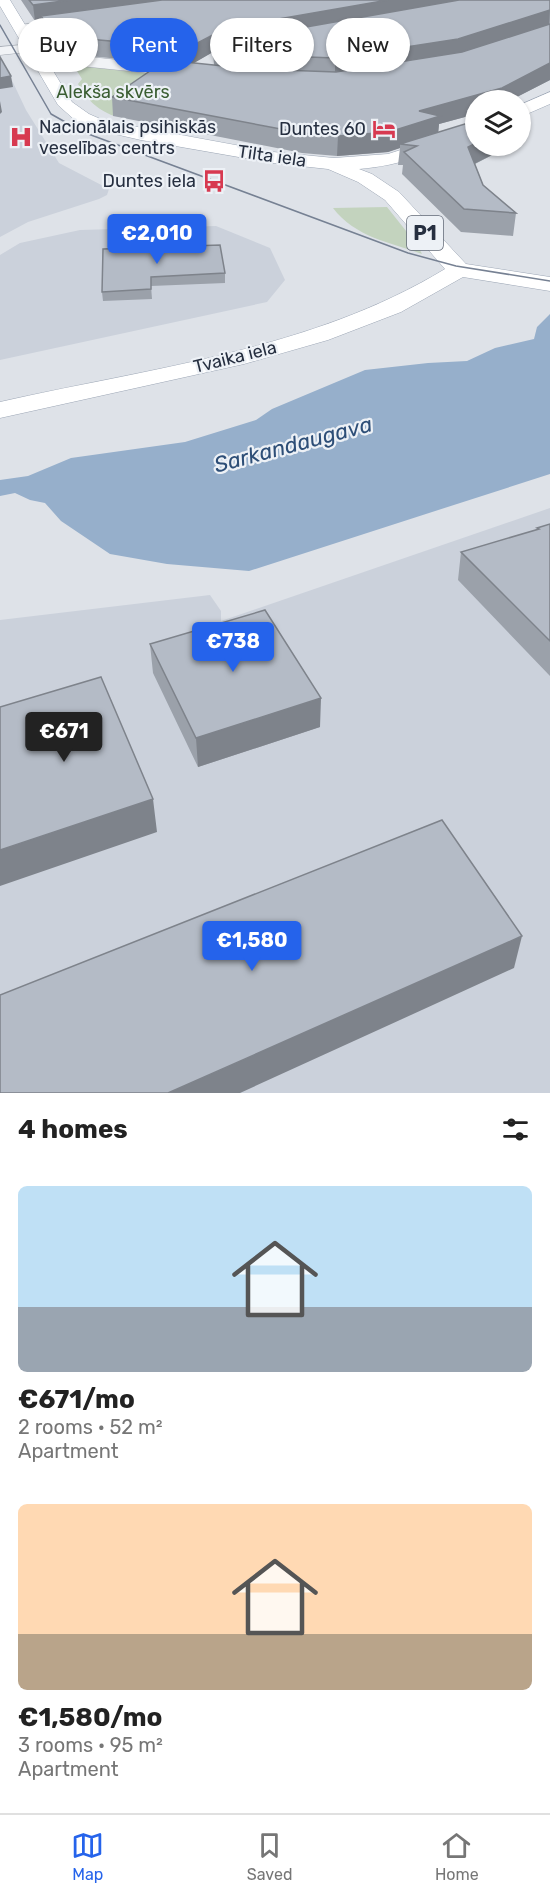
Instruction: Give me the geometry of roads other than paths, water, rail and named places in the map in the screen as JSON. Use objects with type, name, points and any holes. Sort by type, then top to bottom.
[{"type":"main road","name":"Tilta iela","points":[[3,0],[18,26]]},
{"type":"main road","name":"Tilta iela","points":[[46,72],[66,105],[82,118],[99,125],[155,137],[320,163]]},
{"type":"main road","points":[[531,106],[550,97]]},
{"type":"main road","points":[[320,163],[362,163],[404,156],[465,135]]},
{"type":"main road","points":[[392,196],[391,173],[404,156]]},
{"type":"main road","name":"P1","points":[[320,163],[365,178],[392,196],[459,270],[550,284]]},
{"type":"main road","name":"Tvaika iela","points":[[0,410],[247,356],[306,339],[405,300],[459,270]]},
{"type":"street","points":[[0,51],[18,53]]},
{"type":"street","points":[[98,62],[201,71]]},
{"type":"water","name":"Sarkandaugava","points":[[550,314],[550,474],[249,571],[167,564],[110,554],[61,521],[45,503],[30,500],[15,493],[0,496],[0,480],[28,476],[71,458],[185,442],[256,420],[272,409],[365,370],[467,361],[495,348],[534,339],[537,327]]},
{"type":"tram line","points":[[0,25],[51,114],[83,132],[408,253],[456,266],[550,281]]},
{"type":"place","name":"Duntes 60","points":[[384,129]]},
{"type":"place","name":"Nacionālais psihiskās veselības centrs","points":[[21,137]]},
{"type":"place","name":"Duntes iela","points":[[214,181]]},
{"type":"park label","name":"Alekša skvērs","points":[[113,92]]}]
